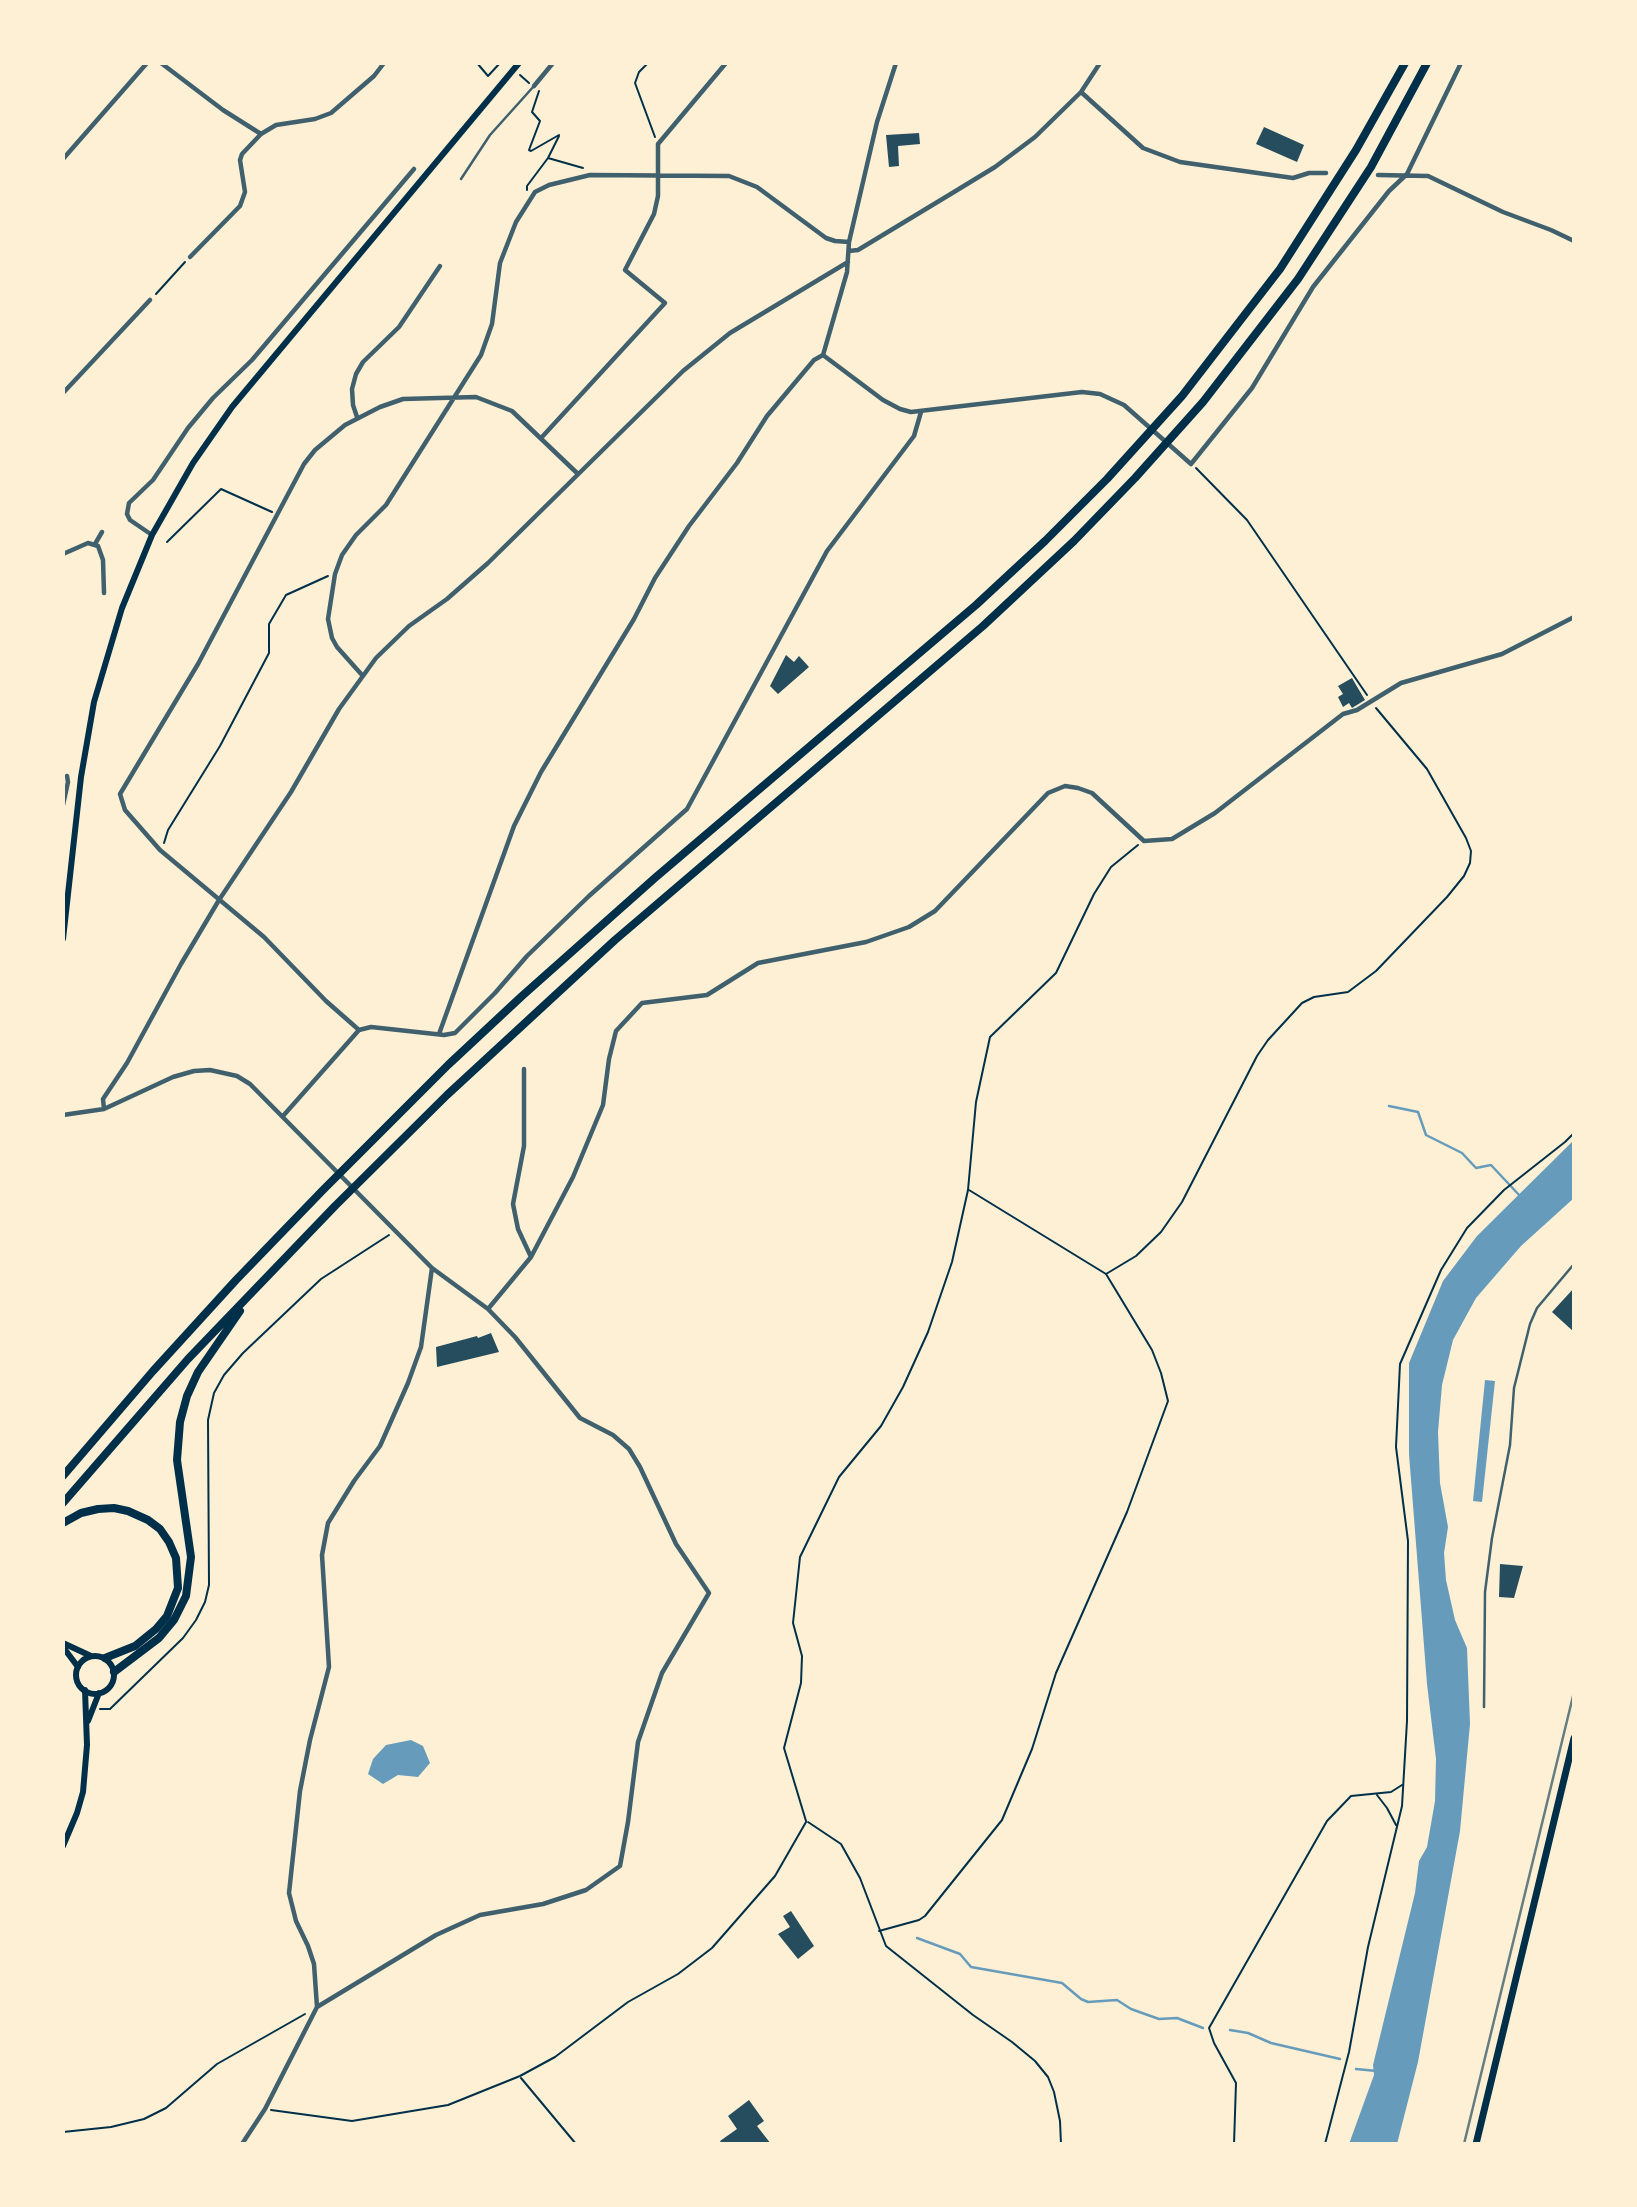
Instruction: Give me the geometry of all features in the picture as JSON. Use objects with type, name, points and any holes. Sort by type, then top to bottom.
[{"type":"highway","points":[[63,1476],[153,1371],[245,1271],[448,1065],[656,877],[966,614],[1107,479],[1182,396],[1280,269],[1356,150],[1405,63]]},
{"type":"highway","points":[[63,1503],[180,1367],[403,1137],[528,1018],[697,869],[983,626],[1074,541],[1135,478],[1203,402],[1297,279],[1370,167],[1427,63]]},
{"type":"highway","points":[[114,1672],[159,1638],[174,1620],[186,1596],[191,1557],[177,1460],[181,1415],[191,1385],[207,1356],[261,1283]]},
{"type":"highway","points":[[63,1523],[81,1513],[98,1509],[128,1511],[160,1529],[176,1558],[178,1588],[167,1616],[150,1635],[135,1646],[105,1658]]},
{"type":"main road","points":[[63,939],[82,777],[94,702],[122,608],[152,535],[193,463],[247,387],[520,63]]},
{"type":"main road","points":[[63,1645],[91,1656],[105,1658],[114,1672],[111,1685],[99,1693],[86,1726]]},
{"type":"main road","points":[[63,1645],[78,1667],[77,1679],[85,1690],[86,1726],[83,1791],[63,1846]]},
{"type":"main road","points":[[78,1667],[91,1656]]},
{"type":"main road","points":[[85,1690],[99,1693]]},
{"type":"main road","points":[[1476,2144],[1574,1738]]},
{"type":"street","points":[[63,159],[147,63]]},
{"type":"street","points":[[161,63],[223,110],[261,134]]},
{"type":"street","points":[[190,257],[240,206],[245,192],[240,160],[242,154],[261,134],[276,125],[314,119],[331,113],[374,76],[384,63]]},
{"type":"street","points":[[534,86],[554,63]]},
{"type":"street","points":[[542,438],[665,303],[625,270],[654,214],[658,196],[658,144],[726,63]]},
{"type":"street","points":[[439,1034],[514,826],[552,754],[634,619],[654,578],[689,526],[737,463],[767,416],[814,360],[823,355],[848,262],[849,242],[877,122],[896,63]]},
{"type":"street","points":[[849,251],[858,250],[995,167],[1035,137],[1081,92],[1100,63]]},
{"type":"street","points":[[823,355],[892,406],[920,412],[1082,391],[1100,394],[1113,399],[1134,414],[1191,464],[1252,388],[1313,287],[1389,191],[1407,174],[1461,63]]},
{"type":"street","points":[[1081,92],[1143,148],[1180,162],[1293,177],[1326,173]]},
{"type":"street","points":[[152,535],[130,520],[127,514],[129,503],[153,480],[188,428],[213,398],[252,360],[414,169]]},
{"type":"street","points":[[362,675],[337,647],[329,628],[329,600],[335,574],[349,545],[356,535],[380,514],[473,370],[487,341],[495,306],[500,263],[516,222],[529,199],[543,187],[578,176],[710,174],[740,179],[757,187],[826,238],[849,242]]},
{"type":"street","points":[[1378,175],[1428,176],[1503,212],[1574,241]]},
{"type":"street","points":[[104,1110],[103,1099],[127,1063],[181,964],[362,675],[409,626],[447,599],[488,563],[683,371],[730,333],[848,262]]},
{"type":"street","points":[[357,417],[352,389],[356,374],[363,362],[399,327],[440,266]]},
{"type":"street","points":[[63,393],[150,300]]},
{"type":"street","points":[[359,1030],[326,1001],[270,943],[169,858],[125,810],[120,794],[198,664],[304,464],[327,438],[357,417],[403,399],[476,397],[512,411],[578,474]]},
{"type":"street","points":[[283,1116],[359,1030],[371,1027],[450,1035],[455,1033],[527,956],[589,896],[687,809],[827,551],[914,436],[920,412]]},
{"type":"street","points":[[95,544],[102,532]]},
{"type":"street","points":[[63,554],[81,545],[95,544]]},
{"type":"street","points":[[95,544],[103,560],[104,593]]},
{"type":"street","points":[[488,1309],[531,1257],[573,1177],[603,1105],[609,1059],[617,1031],[642,1003],[707,995],[758,963],[866,942],[909,927],[934,911],[1048,793],[1065,786],[1091,793],[1144,841],[1172,839],[1214,813],[1343,714],[1412,679],[1502,654],[1574,617]]},
{"type":"street","points":[[63,805],[68,782],[65,774]]},
{"type":"street","points":[[524,1069],[524,1146],[513,1204],[518,1229],[531,1257]]},
{"type":"street","points":[[63,1115],[104,1110],[173,1077],[194,1070],[210,1070],[237,1076],[250,1084],[432,1268],[488,1309],[515,1337],[580,1418],[613,1435],[629,1449],[676,1544],[709,1593],[662,1673],[638,1742],[620,1866],[586,1890],[543,1904],[480,1915],[436,1936],[317,2007]]},
{"type":"street","points":[[242,2144],[265,2109],[317,2007],[314,1964],[309,1946],[296,1921],[289,1893],[300,1791],[329,1667],[322,1555],[328,1523],[380,1446],[408,1383],[421,1347],[432,1268]]},
{"type":"lane","points":[[461,179],[490,135],[534,86]]},
{"type":"lane","points":[[1484,1707],[1485,1592],[1492,1538],[1510,1446],[1514,1388],[1530,1324],[1537,1308],[1574,1264]]},
{"type":"path","points":[[477,63],[488,76],[500,63]]},
{"type":"path","points":[[648,63],[636,76],[636,87],[658,144]]},
{"type":"path","points":[[529,199],[527,186],[548,158],[559,135],[531,152],[528,150],[540,121],[533,112],[540,92],[534,86]]},
{"type":"path","points":[[548,158],[590,170]]},
{"type":"path","points":[[150,300],[190,257]]},
{"type":"path","points":[[1106,1274],[1136,1256],[1161,1232],[1182,1202],[1257,1056],[1268,1040],[1302,1003],[1348,992],[1376,971],[1447,897],[1464,876],[1470,863],[1471,851],[1466,838],[1427,769],[1371,702],[1247,520],[1191,464]]},
{"type":"path","points":[[167,542],[221,489],[277,513]]},
{"type":"path","points":[[163,844],[168,830],[220,746],[269,653],[269,624],[286,595],[335,574]]},
{"type":"path","points":[[1061,2144],[1054,2092],[1048,2077],[1035,2061],[886,1946],[860,1878],[841,1844],[806,1821],[784,1748],[801,1683],[802,1656],[793,1623],[800,1557],[839,1477],[881,1426],[903,1387],[928,1332],[953,1262],[968,1190],[976,1102],[990,1037],[1056,972],[1080,921],[1111,867],[1144,841]]},
{"type":"path","points":[[1325,2144],[1349,2052],[1368,1947],[1402,1806],[1407,1721],[1408,1541],[1396,1447],[1400,1364],[1441,1270],[1467,1228],[1504,1190],[1574,1133]]},
{"type":"path","points":[[879,1931],[925,1916],[1003,1820],[1032,1749],[1056,1673],[1127,1512],[1166,1410],[1167,1391],[1152,1350],[1106,1274],[968,1190]]},
{"type":"path","points":[[92,1708],[107,1710],[115,1705],[183,1637],[205,1602],[209,1585],[208,1420],[214,1393],[224,1374],[321,1279],[390,1234]]},
{"type":"path","points":[[1234,2144],[1236,2083],[1214,2043],[1209,2028],[1327,1821],[1351,1796],[1391,1792],[1403,1784]]},
{"type":"path","points":[[1376,1794],[1397,1826]]},
{"type":"path","points":[[265,2109],[352,2121],[449,2105],[520,2076],[555,2057],[628,2002],[678,1974],[712,1948],[775,1875],[806,1821]]},
{"type":"path","points":[[63,2132],[111,2127],[145,2119],[166,2108],[216,2064],[317,2007]]},
{"type":"path","points":[[520,2076],[576,2144]]},
{"type":"water","points":[[1574,1140],[1574,1198],[1521,1246],[1476,1298],[1453,1340],[1442,1385],[1438,1432],[1440,1483],[1448,1527],[1444,1553],[1446,1580],[1455,1620],[1467,1648],[1470,1724],[1460,1831],[1418,2062],[1397,2144],[1349,2144],[1374,2075],[1373,2065],[1415,1893],[1419,1861],[1427,1847],[1435,1801],[1436,1759],[1427,1684],[1409,1454],[1409,1363],[1443,1281],[1477,1236]]},
{"type":"water","points":[[1485,1380],[1495,1381],[1482,1502],[1473,1501]]},
{"type":"water","points":[[411,1740],[423,1746],[430,1763],[418,1777],[398,1775],[383,1784],[368,1774],[373,1759],[386,1745]]},
{"type":"building","points":[[1264,127],[1304,145],[1297,162],[1256,144]]},
{"type":"building","points":[[919,133],[920,144],[898,146],[899,166],[889,167],[886,135]]},
{"type":"building","points":[[786,655],[794,662],[799,656],[809,667],[778,694],[770,686]]},
{"type":"building","points":[[1352,678],[1365,700],[1352,708],[1349,703],[1343,707],[1338,697],[1343,694],[1338,686]]},
{"type":"building","points":[[1574,1288],[1574,1332],[1552,1312]]},
{"type":"building","points":[[491,1333],[499,1352],[437,1367],[436,1347]]},
{"type":"building","points":[[1500,1564],[1523,1566],[1514,1598],[1499,1597]]},
{"type":"building","points":[[791,1911],[814,1946],[798,1959],[778,1934],[790,1927],[783,1916]]},
{"type":"building","points":[[749,2100],[764,2121],[757,2126],[771,2144],[722,2144],[720,2141],[737,2129],[728,2116]]},
{"type":"waterway","points":[[1389,1106],[1418,1112],[1426,1135],[1462,1153],[1476,1168],[1491,1165],[1520,1196]]},
{"type":"waterway","points":[[917,1938],[960,1954],[971,1967],[1062,1983],[1088,2002],[1117,2000],[1131,2009],[1159,2019],[1177,2018],[1203,2028]]},
{"type":"waterway","points":[[1230,2030],[1248,2033],[1271,2043],[1340,2059]]},
{"type":"waterway","points":[[1356,2069],[1377,2071]]},
{"type":"railway","points":[[1464,2144],[1574,1692]]}]
